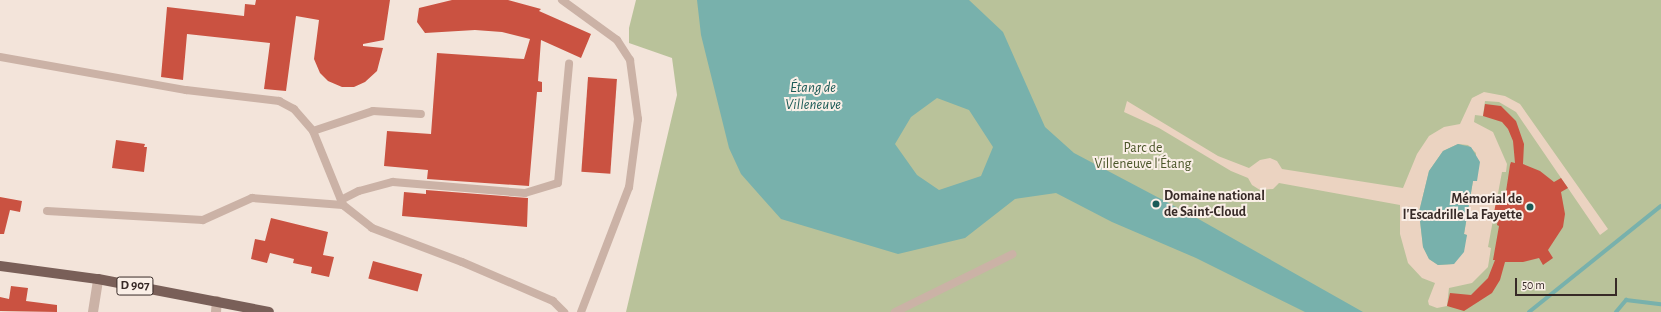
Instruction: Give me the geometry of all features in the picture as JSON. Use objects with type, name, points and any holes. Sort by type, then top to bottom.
[{"type":"main road","name":"D 907","points":[[0,266],[98,279],[269,312]]},
{"type":"street","points":[[93,312],[98,279]]},
{"type":"street","points":[[216,312],[217,301]]},
{"type":"lane","points":[[562,0],[617,40],[630,60],[638,119],[629,187],[581,312]]},
{"type":"lane","points":[[0,57],[186,90],[279,101],[294,109],[313,131],[342,203],[372,228],[462,262],[552,301],[564,312]]},
{"type":"lane","points":[[47,211],[203,220],[252,198],[342,203],[359,191],[393,182],[525,193],[558,183],[569,64]]},
{"type":"lane","points":[[313,131],[374,110],[420,114]]},
{"type":"lane","points":[[895,312],[1013,254]]},
{"type":"green space","name":"Domaine national de Saint-Cloud","points":[[636,0],[1661,0],[1661,312],[626,312],[677,95],[672,58],[629,43],[629,28]]},
{"type":"shaded area","points":[[1484,92],[1505,96],[1520,104],[1608,229],[1600,235],[1516,112],[1499,102],[1485,101],[1483,116],[1475,115],[1474,122],[1493,132],[1507,164],[1506,172],[1502,172],[1488,247],[1491,248],[1488,267],[1472,283],[1449,288],[1447,306],[1437,308],[1429,305],[1428,301],[1435,283],[1422,278],[1408,263],[1400,234],[1400,205],[1279,183],[1273,189],[1260,190],[1252,185],[1248,178],[1231,171],[1159,128],[1124,112],[1127,101],[1218,156],[1249,168],[1260,160],[1270,158],[1277,161],[1282,169],[1403,188],[1417,154],[1429,136],[1444,127],[1460,124],[1472,98]],"holes":[[[1458,144],[1468,145],[1476,153],[1476,181],[1473,181],[1464,234],[1467,235],[1454,264],[1438,265],[1429,259],[1423,247],[1419,212],[1429,171],[1443,151]]]},
{"type":"water","name":"Étang de Villeneuve","points":[[697,0],[969,0],[1003,32],[1045,127],[1074,153],[1195,217],[1363,312],[1305,312],[1196,258],[1112,222],[1056,193],[1015,199],[965,238],[898,254],[781,219],[741,174],[729,148],[701,35]],"holes":[[[937,98],[969,110],[993,147],[981,176],[939,190],[917,175],[895,144],[911,117]]]},
{"type":"water","points":[[1458,144],[1471,147],[1480,162],[1477,181],[1473,181],[1464,234],[1467,235],[1464,252],[1454,264],[1438,265],[1429,259],[1423,247],[1419,212],[1429,171],[1443,151]]},
{"type":"building","points":[[256,0],[390,0],[384,40],[363,44],[363,46],[383,48],[377,71],[365,82],[354,87],[342,87],[328,81],[320,73],[314,59],[319,20],[296,16],[286,91],[264,89],[270,43],[187,34],[183,80],[161,77],[167,7],[244,16],[245,4],[255,5]]},
{"type":"building","points":[[452,0],[508,0],[541,9],[539,11],[591,34],[581,58],[541,40],[538,81],[542,82],[542,92],[537,92],[529,186],[427,179],[428,170],[384,166],[387,131],[431,134],[437,53],[524,59],[530,39],[502,32],[475,30],[425,33],[417,22],[419,8]]},
{"type":"building","points":[[588,77],[617,79],[610,174],[581,172]]},
{"type":"building","name":"Mémorial de l'Escadrille La Fayette","points":[[1485,104],[1501,106],[1516,121],[1524,144],[1523,164],[1540,171],[1554,182],[1561,178],[1568,188],[1561,192],[1565,214],[1563,227],[1548,250],[1553,258],[1543,265],[1539,258],[1523,262],[1505,262],[1500,280],[1492,293],[1464,311],[1447,306],[1450,293],[1471,295],[1488,278],[1495,260],[1493,260],[1499,226],[1497,225],[1498,219],[1493,218],[1496,202],[1501,203],[1502,197],[1505,198],[1510,165],[1511,162],[1515,163],[1513,141],[1508,129],[1502,122],[1483,116]]},
{"type":"building","points":[[116,140],[145,144],[144,147],[147,147],[144,172],[112,168]]},
{"type":"building","points":[[426,190],[528,198],[527,227],[402,216],[404,192],[426,194]]},
{"type":"building","points":[[0,197],[22,201],[20,212],[10,210],[4,234],[0,234]]},
{"type":"building","points":[[271,218],[328,232],[323,255],[334,257],[329,277],[311,273],[312,267],[293,263],[294,259],[270,253],[267,263],[251,259],[255,239],[265,241]]},
{"type":"building","points":[[373,261],[422,274],[418,292],[368,278]]},
{"type":"building","points":[[11,286],[28,288],[26,301],[57,305],[57,312],[0,311],[0,297],[9,299]]},
{"type":"waterway","points":[[1529,312],[1661,206]]},
{"type":"waterway","points":[[1616,312],[1626,300],[1661,304]]},
{"type":"place","name":"Domaine national de Saint-Cloud","points":[[1156,204]]},
{"type":"place","name":"Mémorial de l'Escadrille La Fayette","points":[[1530,207]]},
{"type":"park label","name":"Parc de Villeneuve l'Étang","points":[[1143,156]]}]
